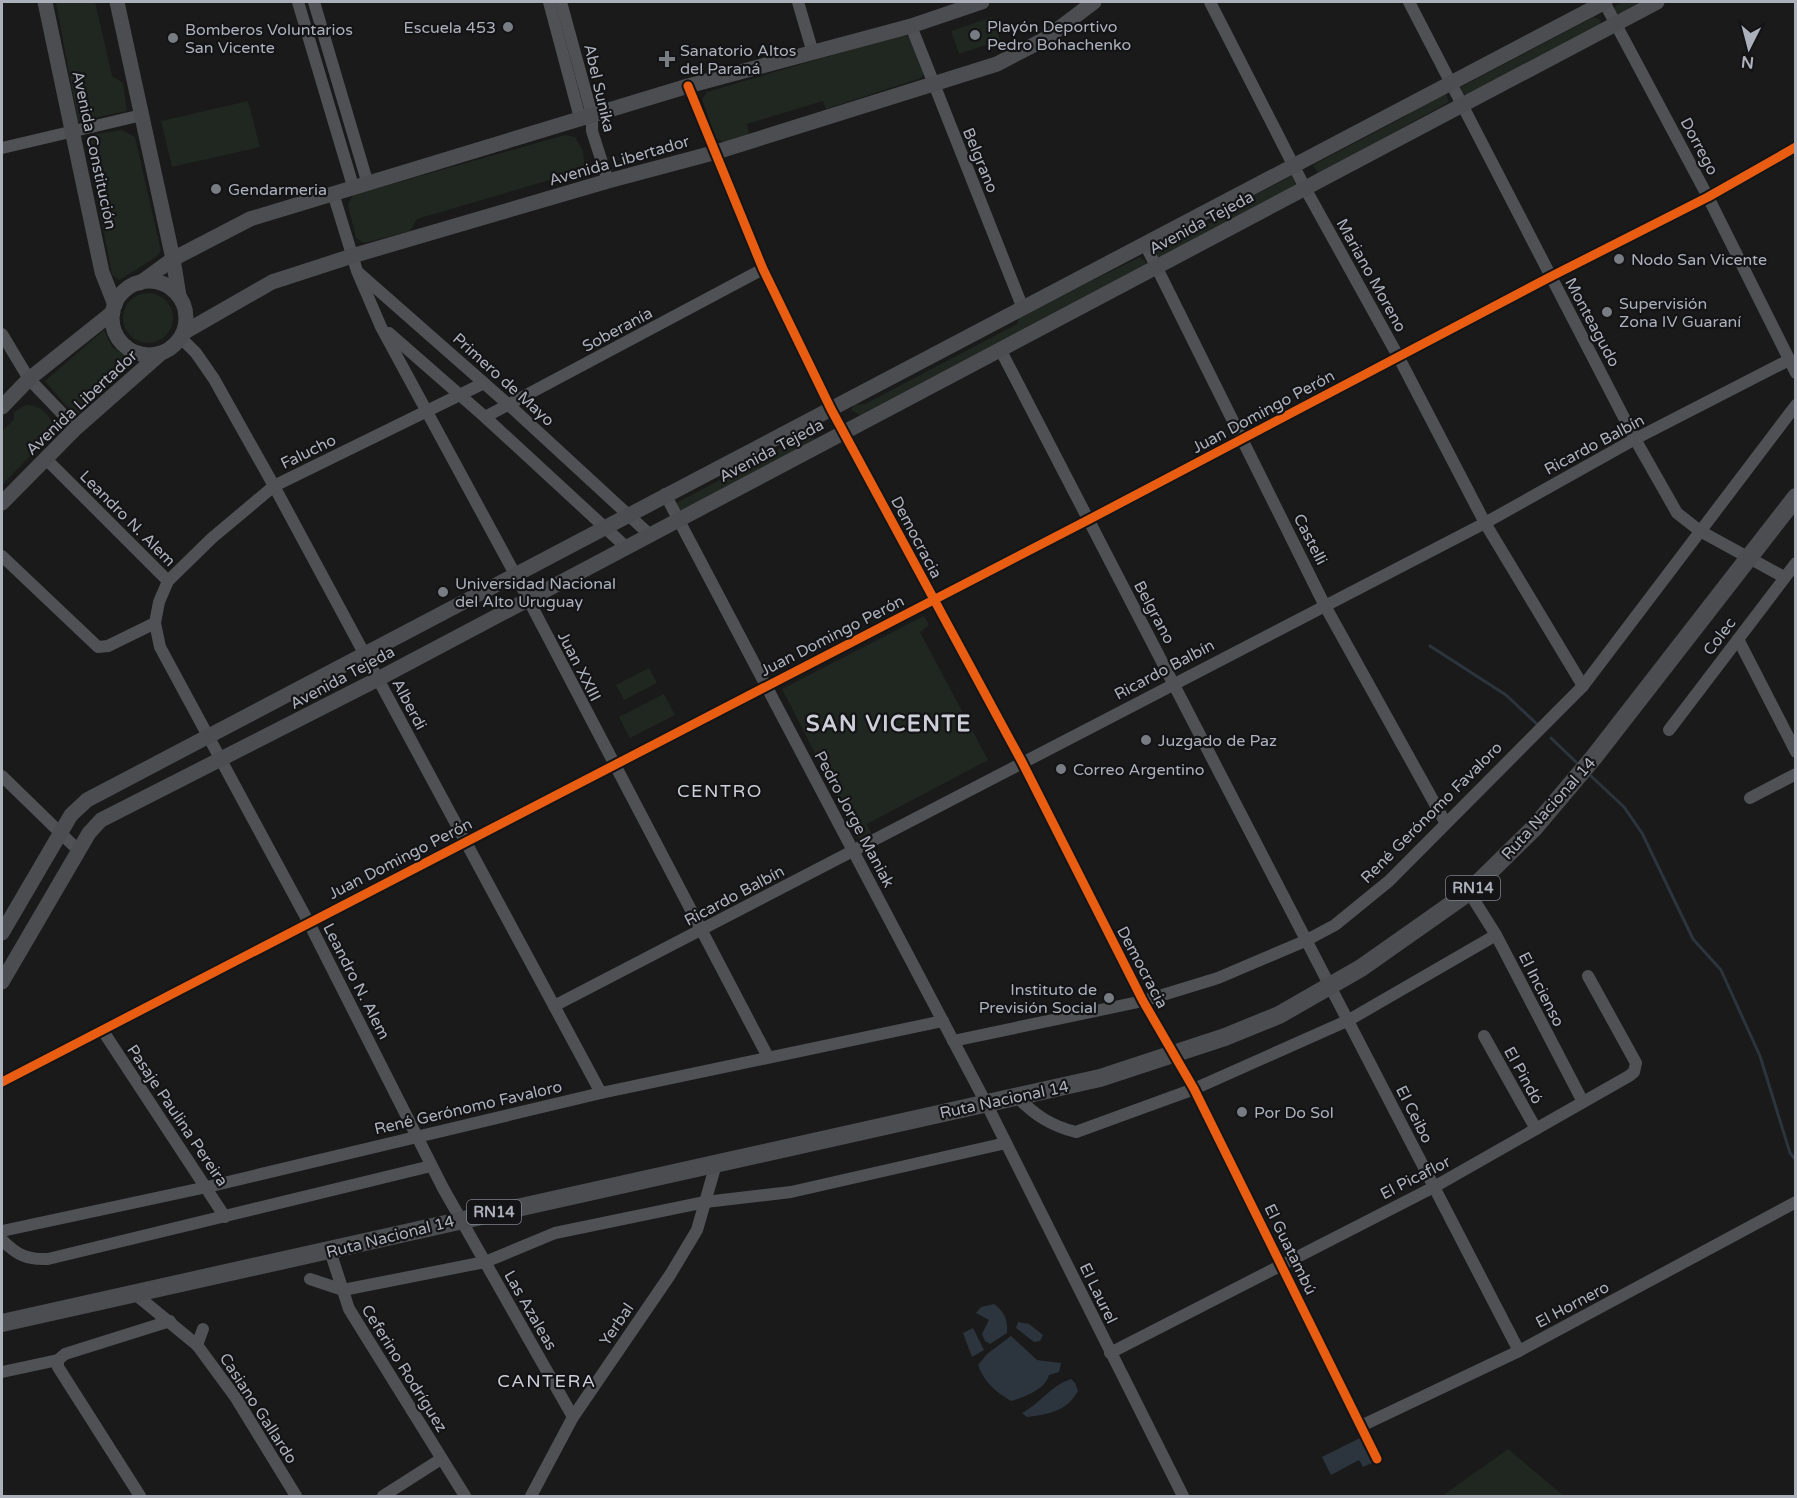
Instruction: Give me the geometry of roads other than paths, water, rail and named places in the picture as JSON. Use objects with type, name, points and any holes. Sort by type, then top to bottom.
[{"type":"highway","name":"Ruta Nacional 14","points":[[2,1323],[1100,1078],[1174,1055],[1279,1015],[1332,987],[1469,892],[1535,827],[1594,757],[1796,497]]},
{"type":"main road","name":"Avenida Constitución","points":[[45,2],[102,272],[114,308]]},
{"type":"main road","points":[[114,308],[117,336],[125,346],[135,352],[147,355],[160,354],[172,348],[182,336],[186,313],[178,296],[173,259],[119,2]]},
{"type":"main road","points":[[140,283],[173,259],[250,219],[688,86],[910,26],[982,2]]},
{"type":"main road","name":"Avenida Libertador","points":[[182,336],[272,282],[352,256],[608,181],[713,153],[997,64],[1045,39],[1094,2]]},
{"type":"main road","name":"Avenida Tejeda","points":[[2,933],[71,815],[87,800],[365,656],[516,576],[604,526],[831,409],[1022,306],[1145,244],[1449,81],[1604,2]]},
{"type":"main road","name":"Avenida Tejeda","points":[[2,982],[89,834],[101,820],[378,679],[1657,2]]},
{"type":"main road","points":[[2,407],[29,379],[114,308],[129,287],[154,282],[168,286],[178,296]]},
{"type":"main road","name":"Avenida Libertador","points":[[2,503],[76,428],[160,354]]},
{"type":"street","points":[[298,2],[346,163],[360,184]]},
{"type":"street","points":[[314,2],[360,184]]},
{"type":"street","name":"Abel Sunika","points":[[549,2],[608,181]]},
{"type":"street","name":"Abel Sunika","points":[[561,2],[586,117]]},
{"type":"street","points":[[798,2],[813,52]]},
{"type":"street","name":"Mariano Moreno","points":[[1210,2],[1305,188],[1398,356],[1485,523],[1583,686]]},
{"type":"street","name":"Monteagudo","points":[[1409,2],[1635,440],[1677,513],[1700,531],[1784,577]]},
{"type":"street","name":"Dorrego","points":[[1604,2],[1708,197],[1796,373]]},
{"type":"street","name":"Belgrano","points":[[910,26],[1022,306]]},
{"type":"street","name":"Democracia","points":[[688,86],[713,153],[763,269],[831,409],[1022,762],[1143,1001],[1174,1055]]},
{"type":"street","points":[[2,148],[142,115]]},
{"type":"street","name":"Juan Domingo Perón","points":[[2,1082],[1708,197],[1796,147]]},
{"type":"street","name":"Juan XXIII","points":[[333,193],[357,272],[381,327],[516,576],[768,1058]]},
{"type":"street","name":"Castelli","points":[[1145,244],[1324,604],[1445,822]]},
{"type":"street","name":"Soberanía","points":[[485,417],[510,406],[763,269]]},
{"type":"street","name":"Primero de Mayo","points":[[357,272],[510,406],[650,534]]},
{"type":"street","points":[[381,327],[462,396],[626,547]]},
{"type":"street","points":[[2,334],[29,379],[76,428]]},
{"type":"street","name":"Alberdi","points":[[182,336],[214,379],[274,486],[601,1093]]},
{"type":"street","name":"Belgrano","points":[[1000,349],[1305,941],[1332,987]]},
{"type":"street","name":"Ricardo Balbín","points":[[554,1006],[1173,682],[1485,523],[1635,440],[1789,360]]},
{"type":"street","name":"Falucho","points":[[168,581],[212,538],[274,486],[462,396],[484,383]]},
{"type":"street","name":"René Gerónomo Favaloro","points":[[953,1041],[1143,1001],[1218,978],[1305,941],[1335,925],[1389,881],[1445,822],[1583,686],[1796,405]]},
{"type":"street","name":"Leandro N. Alem","points":[[45,458],[168,581],[159,602],[155,623],[160,647],[211,737],[309,922],[431,1166],[460,1219]]},
{"type":"street","name":"Pedro Jorge Maniak","points":[[665,494],[986,1103]]},
{"type":"street","points":[[2,556],[98,647],[108,646],[155,623]]},
{"type":"street","name":"Colec","points":[[1669,730],[1796,563]]},
{"type":"street","points":[[1738,639],[1796,752]]},
{"type":"street","points":[[1750,798],[1796,774]]},
{"type":"street","points":[[2,776],[79,851]]},
{"type":"street","name":"El Incienso","points":[[1469,892],[1496,936],[1583,1102]]},
{"type":"street","points":[[1017,1097],[1036,1115],[1057,1128],[1076,1132],[1194,1089],[1349,1020],[1496,936]]},
{"type":"street","name":"El Picaflor","points":[[1110,1353],[1434,1187],[1629,1076],[1634,1072],[1636,1063],[1588,976]]},
{"type":"street","name":"El Ceibo","points":[[1332,987],[1519,1351]]},
{"type":"street","name":"René Gerónomo Favaloro","points":[[2,1231],[207,1187],[416,1135],[601,1093],[943,1021]]},
{"type":"street","name":"Pasaje Paulina Pereira","points":[[103,1031],[225,1217]]},
{"type":"street","name":"El Pindó","points":[[1484,1036],[1536,1130]]},
{"type":"street","name":"El Guatambú","points":[[1174,1055],[1194,1089],[1283,1264],[1377,1459]]},
{"type":"street","name":"El Laurel","points":[[986,1103],[1184,1497]]},
{"type":"street","points":[[310,1279],[343,1290],[485,1262],[555,1233],[705,1202],[791,1192],[1006,1143]]},
{"type":"street","name":"Yerbal","points":[[531,1497],[573,1417],[670,1275],[697,1230],[716,1164]]},
{"type":"street","points":[[2,1240],[13,1251],[29,1260],[48,1259],[431,1166]]},
{"type":"street","name":"El Hornero","points":[[1361,1426],[1519,1351],[1796,1202]]},
{"type":"street","name":"Las Azaleas","points":[[460,1219],[573,1417]]},
{"type":"street","name":"Ceferino Rodríguez","points":[[330,1251],[349,1309],[465,1497]]},
{"type":"street","name":"Casiano Gallardo","points":[[135,1294],[170,1321],[197,1346],[236,1398],[296,1497]]},
{"type":"street","points":[[2,1372],[58,1360],[65,1354],[170,1321]]},
{"type":"street","points":[[197,1346],[204,1329]]},
{"type":"street","points":[[58,1360],[58,1367],[140,1497]]},
{"type":"street","points":[[383,1497],[441,1459]]},
{"type":"waterway","points":[[1430,646],[1506,695],[1538,725]]},
{"type":"waterway","points":[[1551,738],[1576,762]]},
{"type":"waterway","points":[[1591,776],[1624,807],[1642,833],[1693,939],[1721,970],[1760,1056],[1790,1153],[1796,1160]]},
{"type":"place","name":"Escuela 453","points":[[508,27]]},
{"type":"place","name":"Playón Deportivo Pedro Bohachenko","points":[[975,35]]},
{"type":"place","name":"Bomberos Voluntarios San Vicente","points":[[173,38]]},
{"type":"place","name":"Sanatorio Altos del Paraná","points":[[667,59]]},
{"type":"place","name":"Gendarmeria","points":[[216,189]]},
{"type":"place","name":"Nodo San Vicente","points":[[1619,259]]},
{"type":"place","name":"Supervisión Zona IV Guaraní","points":[[1607,312]]},
{"type":"place","name":"Universidad Nacional del Alto Uruguay","points":[[443,592]]},
{"type":"place","name":"Juzgado de Paz","points":[[1146,740]]},
{"type":"place","name":"Correo Argentino","points":[[1061,769]]},
{"type":"place","name":"Instituto de Previsión Social","points":[[1109,998]]},
{"type":"place","name":"Por Do Sol","points":[[1242,1112]]},
{"type":"district","name":"SAN VICENTE","points":[[889,723]]},
{"type":"district","name":"CENTRO","points":[[720,791]]},
{"type":"district","name":"CANTERA","points":[[547,1381]]}]
